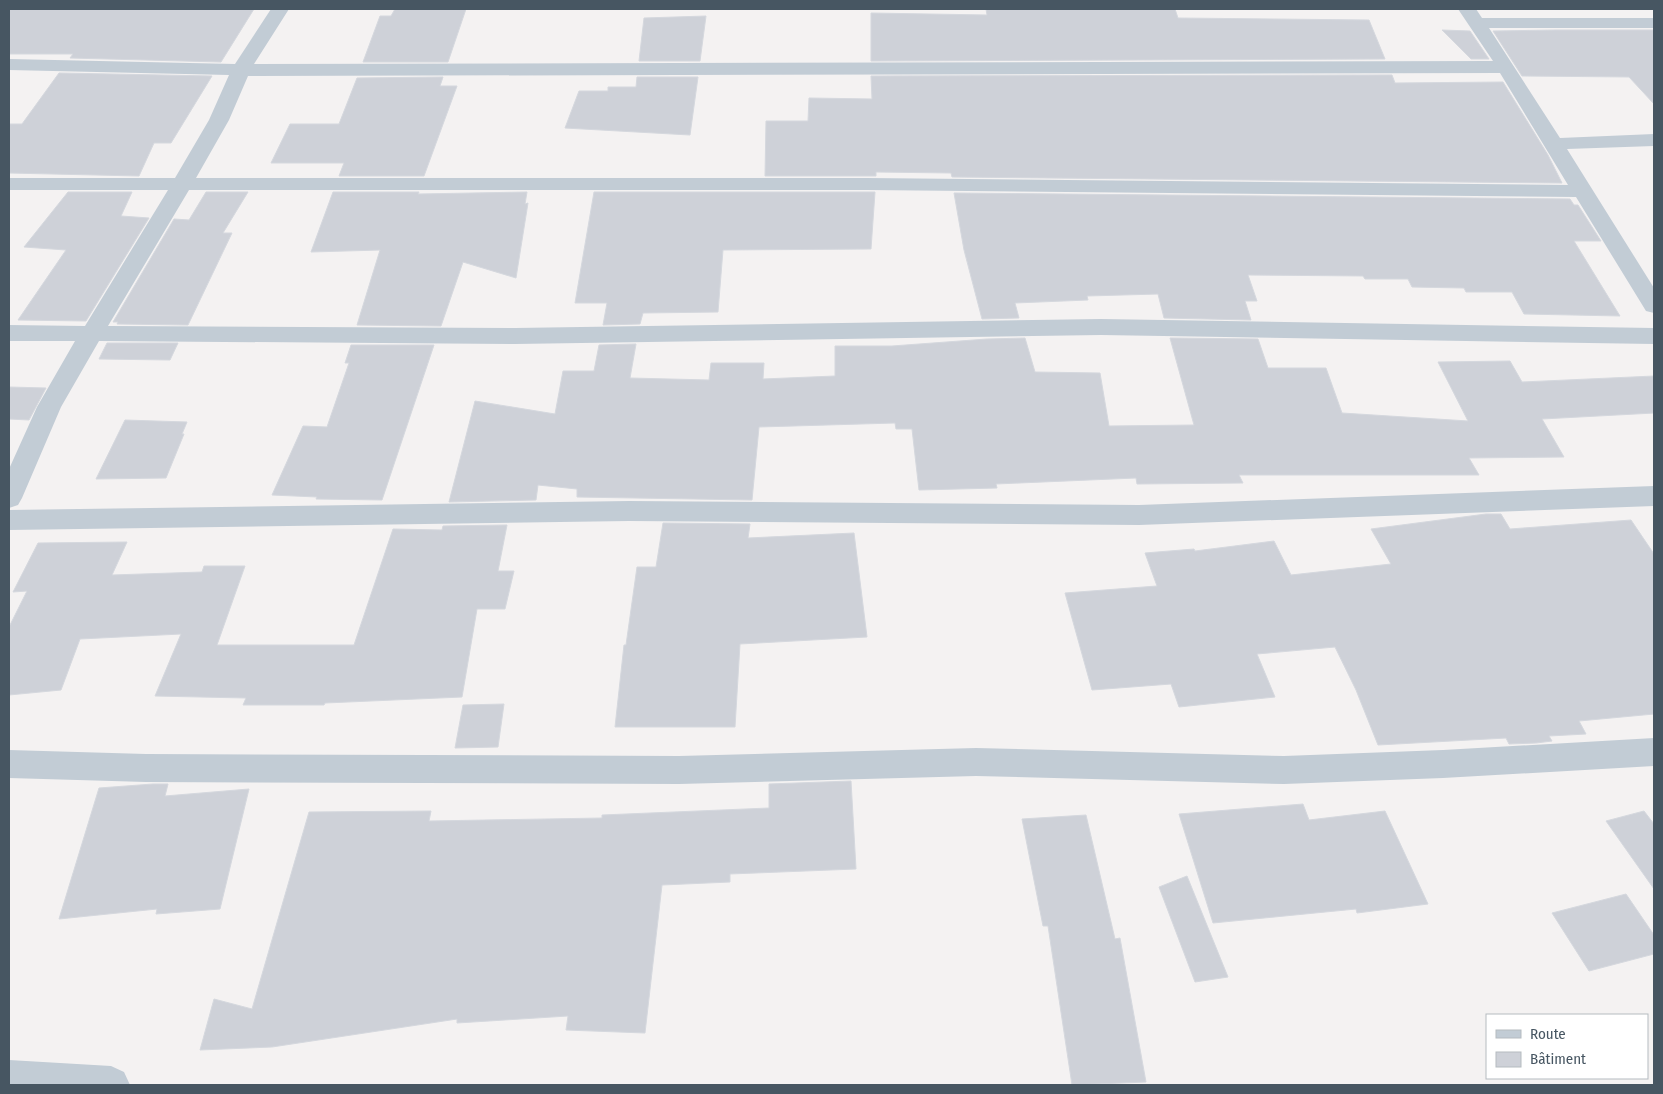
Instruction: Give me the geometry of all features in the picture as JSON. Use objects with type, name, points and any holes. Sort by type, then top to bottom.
[{"type":"street","points":[[9,498],[49,407],[71,367],[142,252],[218,120],[241,70],[280,9]]},
{"type":"street","points":[[1472,16],[1654,23]]},
{"type":"street","points":[[1472,16],[1506,66],[1583,191],[1645,273],[1654,306]]},
{"type":"street","points":[[9,64],[241,70],[1506,66]]},
{"type":"street","points":[[1553,144],[1654,140]]},
{"type":"street","points":[[9,184],[867,184],[1583,191]]},
{"type":"street","points":[[9,332],[515,336],[1101,327],[1654,336]]},
{"type":"street","points":[[9,520],[629,511],[1139,515],[1654,496]]},
{"type":"street","points":[[9,764],[146,768],[679,770],[976,762],[1284,770],[1443,764],[1654,752]]},
{"type":"street","points":[[9,1079],[111,1085]]},
{"type":"building","points":[[9,9],[254,9],[221,62],[70,58],[73,54],[9,54]]},
{"type":"building","points":[[395,9],[466,9],[448,62],[363,62],[380,16],[391,16]]},
{"type":"building","points":[[986,9],[1175,9],[1178,18],[1369,20],[1385,59],[871,61],[871,13],[987,15]]},
{"type":"building","points":[[706,16],[700,61],[639,61],[644,18]]},
{"type":"building","points":[[1442,30],[1470,31],[1489,59],[1471,59]]},
{"type":"building","points":[[1654,30],[1654,104],[1629,77],[1522,76],[1493,31]]},
{"type":"building","points":[[59,73],[212,76],[171,143],[154,143],[139,176],[9,173],[9,124],[22,124]]},
{"type":"building","points":[[1392,75],[1395,83],[1503,82],[1548,155],[1562,183],[952,177],[951,173],[876,172],[876,176],[765,176],[766,121],[808,121],[809,98],[872,99],[871,76]]},
{"type":"building","points":[[443,77],[440,86],[457,86],[424,176],[339,176],[344,163],[271,163],[290,124],[339,124],[357,78]]},
{"type":"building","points":[[637,77],[698,77],[690,135],[565,128],[579,91],[608,91],[608,87],[636,87]]},
{"type":"building","points":[[68,192],[132,192],[121,216],[149,218],[86,321],[18,320],[66,250],[24,247]]},
{"type":"building","points":[[206,192],[248,192],[223,233],[232,233],[188,325],[117,324],[118,322],[113,322],[174,219],[189,220]]},
{"type":"building","points":[[333,192],[419,192],[418,194],[527,192],[525,204],[528,203],[516,278],[463,262],[441,326],[357,325],[380,250],[311,252]]},
{"type":"building","points":[[594,192],[875,192],[871,249],[723,250],[718,312],[643,313],[640,324],[603,325],[607,303],[575,303]]},
{"type":"building","points":[[954,193],[1570,199],[1574,205],[1578,205],[1601,241],[1574,241],[1620,316],[1524,314],[1512,292],[1466,292],[1464,288],[1412,287],[1408,279],[1365,279],[1363,276],[1248,275],[1257,301],[1245,301],[1251,320],[1164,318],[1158,294],[1087,296],[1088,300],[1015,303],[1019,318],[982,319],[964,250]]},
{"type":"building","points":[[1025,338],[1035,372],[1100,373],[1109,426],[1194,425],[1170,338],[1258,339],[1268,368],[1326,368],[1342,413],[1468,421],[1438,362],[1510,361],[1522,382],[1654,376],[1654,413],[1542,419],[1564,457],[1469,458],[1479,475],[1239,475],[1243,483],[1137,484],[1136,478],[996,484],[997,488],[919,490],[912,429],[896,429],[895,423],[759,427],[752,500],[577,497],[577,489],[538,485],[536,500],[449,502],[475,401],[555,414],[563,371],[594,371],[599,345],[636,344],[630,378],[709,380],[711,363],[764,363],[763,379],[835,376],[835,346],[892,346]]},
{"type":"building","points":[[107,343],[178,343],[170,360],[99,359]]},
{"type":"building","points":[[351,345],[434,345],[382,500],[316,499],[317,497],[272,495],[303,426],[327,427],[349,363],[345,363]]},
{"type":"building","points":[[9,387],[46,388],[29,420],[9,419]]},
{"type":"building","points":[[125,420],[187,422],[166,478],[96,479]]},
{"type":"building","points":[[1486,514],[1501,514],[1510,529],[1631,520],[1654,554],[1654,714],[1579,721],[1586,734],[1549,736],[1552,741],[1536,743],[1509,744],[1506,738],[1378,745],[1356,690],[1335,647],[1257,654],[1275,697],[1179,707],[1171,684],[1092,690],[1065,593],[1157,586],[1145,553],[1194,549],[1195,551],[1274,541],[1291,575],[1391,564],[1371,529]]},
{"type":"building","points":[[663,523],[750,524],[748,538],[854,533],[867,637],[740,644],[735,727],[615,727],[624,645],[626,645],[637,567],[656,567]]},
{"type":"building","points":[[507,525],[498,571],[514,571],[505,609],[477,609],[462,697],[325,703],[324,705],[243,705],[246,698],[155,696],[181,634],[80,639],[61,690],[9,695],[9,627],[27,591],[13,592],[38,543],[127,542],[112,575],[202,572],[204,566],[245,566],[217,645],[354,645],[393,529],[442,530],[443,526]]},
{"type":"building","points":[[504,704],[498,747],[455,748],[463,705]]},
{"type":"building","points":[[851,781],[856,869],[730,874],[730,882],[662,885],[645,1033],[566,1030],[568,1016],[457,1023],[457,1019],[272,1047],[200,1050],[214,999],[252,1009],[309,812],[431,811],[429,821],[602,818],[602,815],[769,808],[769,784]]},
{"type":"building","points":[[168,784],[165,796],[249,789],[220,909],[156,914],[157,909],[59,919],[99,788]]},
{"type":"building","points":[[1303,804],[1309,820],[1385,811],[1428,904],[1357,913],[1356,909],[1213,923],[1179,814]]},
{"type":"building","points":[[1644,811],[1654,824],[1654,889],[1606,821]]},
{"type":"building","points":[[1086,815],[1115,939],[1120,938],[1146,1082],[1072,1085],[1048,926],[1043,926],[1022,819]]},
{"type":"building","points":[[1187,876],[1228,977],[1195,982],[1159,887]]},
{"type":"building","points":[[1626,894],[1654,935],[1654,954],[1589,971],[1552,913]]}]
